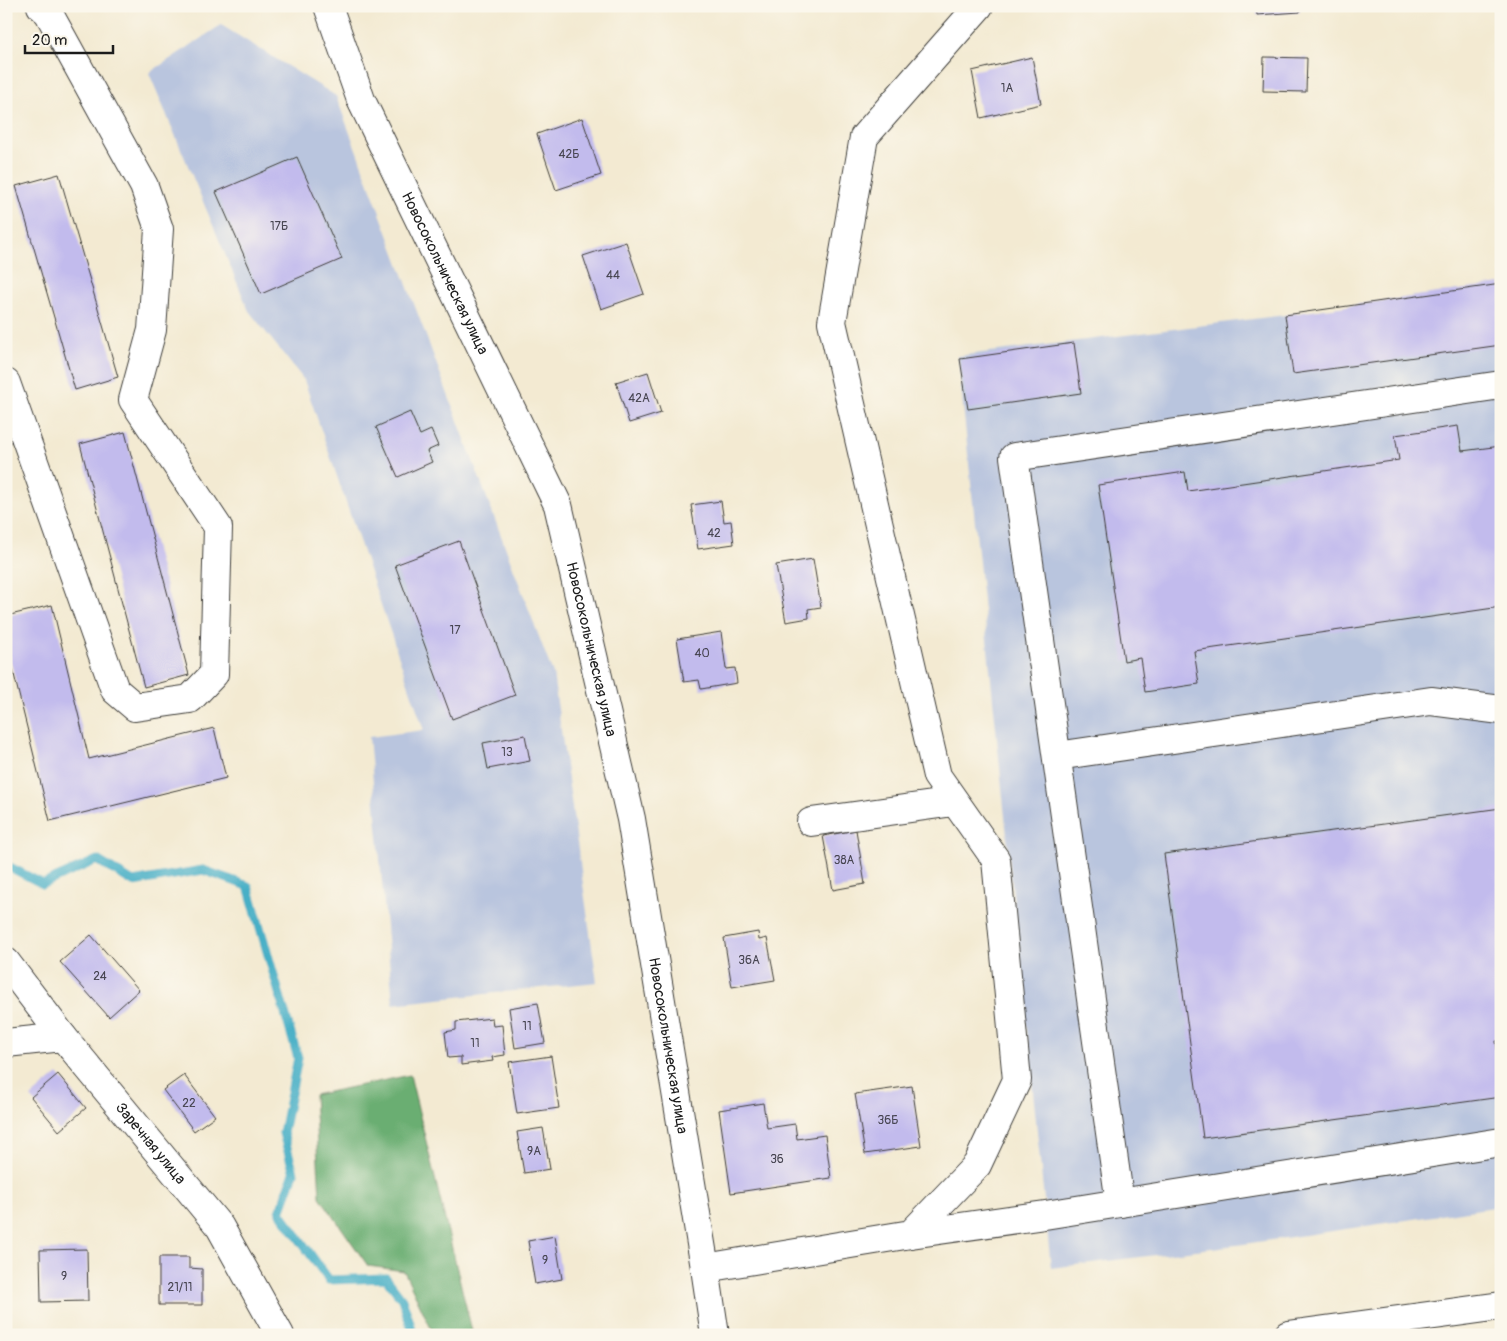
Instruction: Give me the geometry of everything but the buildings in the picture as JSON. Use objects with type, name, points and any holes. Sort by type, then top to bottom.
[{"type":"street","points":[[6,383],[115,690],[135,707],[190,699],[214,674],[218,527],[133,400],[152,330],[159,229],[144,186],[48,12],[41,6]]},
{"type":"street","name":"Новосокольническая улица","points":[[328,6],[361,100],[558,505],[631,819],[705,1268],[714,1335]]},
{"type":"street","points":[[911,1234],[977,1165],[1017,1080],[996,860],[937,776],[832,322],[864,137],[979,6]]},
{"type":"street","points":[[1120,1203],[1014,457],[1501,385]]},
{"type":"street","points":[[1057,756],[1431,701],[1501,710]]},
{"type":"street","points":[[811,822],[954,802]]},
{"type":"street","name":"Заречная улица","points":[[6,962],[63,1037],[220,1226],[280,1335]]},
{"type":"street","points":[[6,1043],[63,1037]]},
{"type":"street","points":[[705,1268],[1501,1142]]},
{"type":"street","points":[[1288,1335],[1501,1306]]},
{"type":"shaded area","points":[[221,25],[336,96],[553,674],[597,982],[393,1004],[369,737],[424,730],[304,380],[249,311],[149,73]]},
{"type":"shaded area","points":[[1501,284],[1501,1206],[1244,1244],[1051,1268],[958,356],[1285,315]]},
{"type":"green space","points":[[410,1075],[473,1335],[434,1335],[404,1271],[368,1266],[320,1197],[314,1095]]},
{"type":"waterway","points":[[6,865],[43,884],[97,860],[133,882],[203,870],[248,886],[298,1058],[283,1133],[294,1173],[280,1212],[329,1280],[386,1278],[402,1299],[414,1335]]}]
